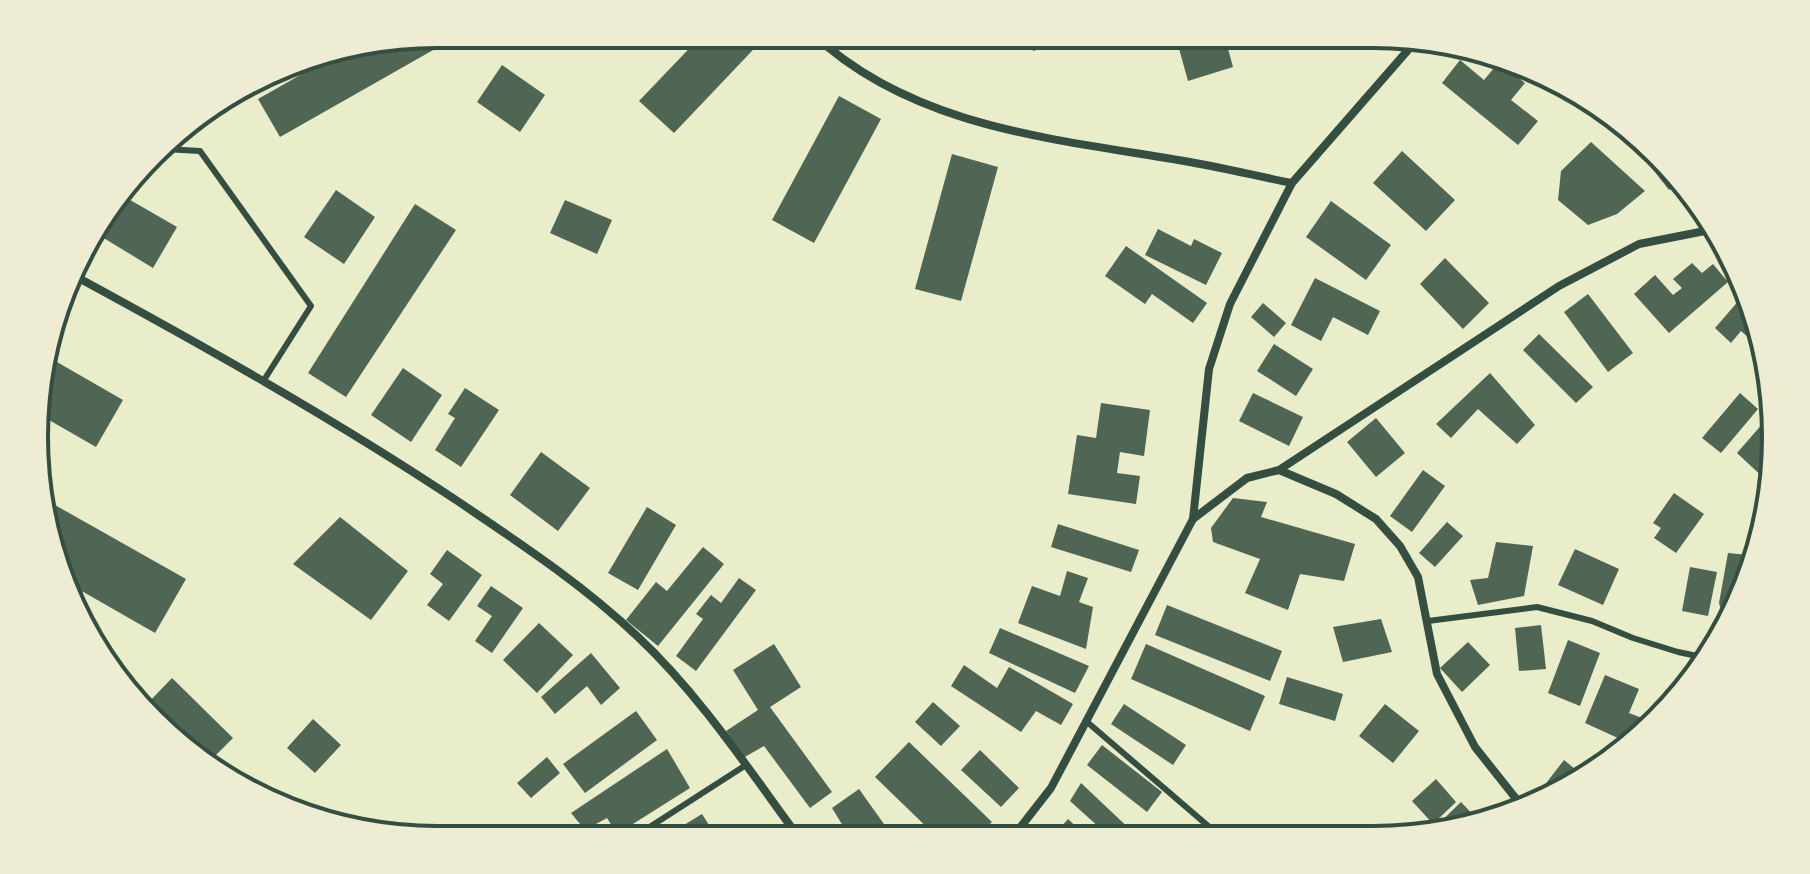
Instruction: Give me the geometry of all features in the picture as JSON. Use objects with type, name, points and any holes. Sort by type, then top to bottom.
[{"type":"street","points":[[828,48],[886,85],[940,109],[998,128],[1292,183]]},
{"type":"street","points":[[1021,826],[1051,788],[1193,519],[1209,369],[1230,304],[1292,183],[1408,50]]},
{"type":"street","points":[[1193,519],[1247,478],[1279,470],[1559,286],[1639,244],[1703,231]]},
{"type":"street","points":[[82,280],[264,380],[379,448],[559,569],[640,639],[686,689],[791,826]]},
{"type":"street","points":[[1279,470],[1336,494],[1376,519],[1400,546],[1418,577],[1437,674],[1475,747],[1516,798]]},
{"type":"lane","points":[[176,150],[200,151],[311,306],[264,380]]},
{"type":"lane","points":[[1428,621],[1537,607],[1592,621],[1633,638],[1695,655]]},
{"type":"lane","points":[[1086,721],[1208,826]]},
{"type":"lane","points":[[651,826],[746,765]]},
{"type":"building","points":[[437,48],[280,137],[258,99],[308,70],[336,61],[386,51]]},
{"type":"building","points":[[690,48],[755,48],[674,133],[639,101]]},
{"type":"building","points":[[1179,48],[1228,48],[1233,67],[1188,81]]},
{"type":"building","points":[[1460,60],[1484,80],[1494,68],[1516,76],[1525,83],[1511,100],[1538,121],[1518,145],[1442,83]]},
{"type":"building","points":[[502,65],[545,95],[520,132],[477,102]]},
{"type":"building","points":[[839,96],[881,119],[814,243],[772,220]]},
{"type":"building","points":[[1591,142],[1645,191],[1617,214],[1588,225],[1558,200],[1561,171]]},
{"type":"building","points":[[1402,151],[1455,200],[1426,231],[1373,183]]},
{"type":"building","points":[[952,154],[998,167],[961,301],[915,289]]},
{"type":"building","points":[[1645,159],[1671,188],[1669,190]]},
{"type":"building","points":[[336,190],[375,217],[344,264],[304,237]]},
{"type":"building","points":[[129,199],[177,227],[153,268],[103,238]]},
{"type":"building","points":[[565,200],[612,220],[597,254],[550,233]]},
{"type":"building","points":[[1331,201],[1391,245],[1366,280],[1306,237]]},
{"type":"building","points":[[415,204],[456,230],[346,397],[308,373]]},
{"type":"building","points":[[1158,229],[1191,246],[1194,239],[1222,253],[1206,285],[1145,255]]},
{"type":"building","points":[[1126,246],[1207,303],[1193,323],[1152,294],[1145,304],[1105,276]]},
{"type":"building","points":[[1445,258],[1489,303],[1463,329],[1420,284]]},
{"type":"building","points":[[1692,263],[1702,273],[1713,264],[1728,282],[1669,333],[1634,294],[1655,275],[1673,295],[1682,288],[1673,279]]},
{"type":"building","points":[[1315,278],[1380,311],[1368,335],[1333,317],[1321,341],[1291,325]]},
{"type":"building","points":[[1588,294],[1633,353],[1608,372],[1564,312]]},
{"type":"building","points":[[1737,302],[1750,339],[1741,331],[1731,343],[1715,328]]},
{"type":"building","points":[[1263,303],[1286,323],[1274,337],[1251,317]]},
{"type":"building","points":[[1539,334],[1593,387],[1576,403],[1523,350]]},
{"type":"building","points":[[1274,344],[1313,369],[1296,396],[1257,371]]},
{"type":"building","points":[[55,361],[123,400],[96,447],[49,420]]},
{"type":"building","points":[[403,368],[442,395],[411,442],[371,415]]},
{"type":"building","points":[[1490,373],[1535,425],[1517,444],[1478,409],[1451,438],[1436,424]]},
{"type":"building","points":[[465,388],[499,410],[461,467],[435,450],[455,418],[448,414]]},
{"type":"building","points":[[1253,393],[1303,417],[1289,446],[1239,421]]},
{"type":"building","points":[[1740,393],[1758,409],[1721,453],[1702,438]]},
{"type":"building","points":[[1101,403],[1150,410],[1144,456],[1120,452],[1117,473],[1140,476],[1136,504],[1068,494],[1077,435],[1096,438]]},
{"type":"building","points":[[1376,418],[1405,453],[1376,477],[1347,442]]},
{"type":"building","points":[[1762,425],[1760,475],[1737,453]]},
{"type":"building","points":[[541,452],[590,488],[558,531],[510,495]]},
{"type":"building","points":[[1423,470],[1445,486],[1412,532],[1390,516]]},
{"type":"building","points":[[1674,493],[1704,514],[1676,553],[1654,538],[1661,528],[1653,523]]},
{"type":"building","points":[[1233,498],[1267,502],[1261,517],[1355,544],[1344,581],[1300,574],[1288,610],[1245,593],[1260,559],[1213,542],[1211,528]]},
{"type":"building","points":[[54,504],[186,579],[155,633],[80,590],[61,538]]},
{"type":"building","points":[[647,507],[676,525],[638,590],[608,573]]},
{"type":"building","points":[[340,517],[408,571],[371,620],[293,564]]},
{"type":"building","points":[[1447,522],[1463,536],[1435,567],[1419,553]]},
{"type":"building","points":[[1058,524],[1139,550],[1131,572],[1051,547]]},
{"type":"building","points":[[1496,542],[1533,546],[1524,596],[1478,605],[1470,580],[1488,578]]},
{"type":"building","points":[[703,547],[724,564],[658,646],[626,620],[656,582],[667,591]]},
{"type":"building","points":[[1575,549],[1619,569],[1603,605],[1558,585]]},
{"type":"building","points":[[447,550],[482,575],[449,621],[427,605],[443,584],[430,574]]},
{"type":"building","points":[[1728,553],[1744,554],[1721,611],[1719,603]]},
{"type":"building","points":[[1690,567],[1717,572],[1708,616],[1682,611]]},
{"type":"building","points":[[1067,571],[1088,578],[1079,602],[1093,607],[1086,649],[1018,623],[1032,586],[1060,596]]},
{"type":"building","points":[[739,578],[756,590],[696,671],[676,656],[703,619],[696,614],[711,595],[721,603]]},
{"type":"building","points":[[491,586],[523,608],[492,653],[475,641],[492,616],[477,606]]},
{"type":"building","points":[[1167,605],[1282,651],[1270,681],[1155,635]]},
{"type":"building","points":[[1381,619],[1392,652],[1343,662],[1333,627]]},
{"type":"building","points":[[539,623],[573,655],[537,693],[503,660]]},
{"type":"building","points":[[1541,625],[1546,669],[1519,671],[1515,628]]},
{"type":"building","points":[[1000,628],[1089,666],[1075,693],[989,653]]},
{"type":"building","points":[[1568,640],[1600,653],[1580,706],[1548,693]]},
{"type":"building","points":[[1468,642],[1490,665],[1462,692],[1440,668]]},
{"type":"building","points":[[774,644],[801,687],[770,707],[832,792],[810,808],[764,746],[743,758],[726,731],[758,710],[733,670]]},
{"type":"building","points":[[1146,644],[1265,696],[1250,731],[1131,679]]},
{"type":"building","points":[[591,653],[620,688],[601,705],[587,686],[555,714],[541,697]]},
{"type":"building","points":[[964,665],[997,688],[1009,667],[1073,704],[1061,725],[1036,711],[1021,732],[951,686]]},
{"type":"building","points":[[1605,675],[1639,689],[1629,713],[1641,718],[1619,738],[1585,723]]},
{"type":"building","points":[[1287,677],[1343,694],[1335,721],[1279,704]]},
{"type":"building","points":[[172,678],[233,738],[215,756],[151,700]]},
{"type":"building","points":[[933,702],[960,726],[941,746],[915,722]]},
{"type":"building","points":[[1124,704],[1186,745],[1173,765],[1111,724]]},
{"type":"building","points":[[1385,704],[1419,731],[1393,763],[1359,736]]},
{"type":"building","points":[[636,711],[657,740],[585,793],[563,764]]},
{"type":"building","points":[[313,719],[341,745],[315,773],[287,748]]},
{"type":"building","points":[[909,742],[992,822],[988,826],[926,826],[875,777]]},
{"type":"building","points":[[1102,745],[1162,792],[1147,812],[1087,765]]},
{"type":"building","points":[[667,749],[690,788],[630,826],[612,826],[607,818],[592,826],[582,826],[571,813]]},
{"type":"building","points":[[980,750],[1019,788],[1001,807],[961,770]]},
{"type":"building","points":[[547,757],[560,773],[531,798],[517,783]]},
{"type":"building","points":[[1564,760],[1575,769],[1568,774],[1543,787]]},
{"type":"building","points":[[1436,779],[1456,802],[1436,821],[1431,822],[1412,801]]},
{"type":"building","points":[[1081,783],[1127,826],[1098,826],[1070,801]]},
{"type":"building","points":[[859,789],[885,826],[843,826],[832,808]]},
{"type":"building","points":[[1461,802],[1472,813],[1449,819],[1442,820]]},
{"type":"building","points":[[702,814],[710,826],[682,826]]},
{"type":"building","points":[[1068,819],[1075,826],[1062,826]]}]
